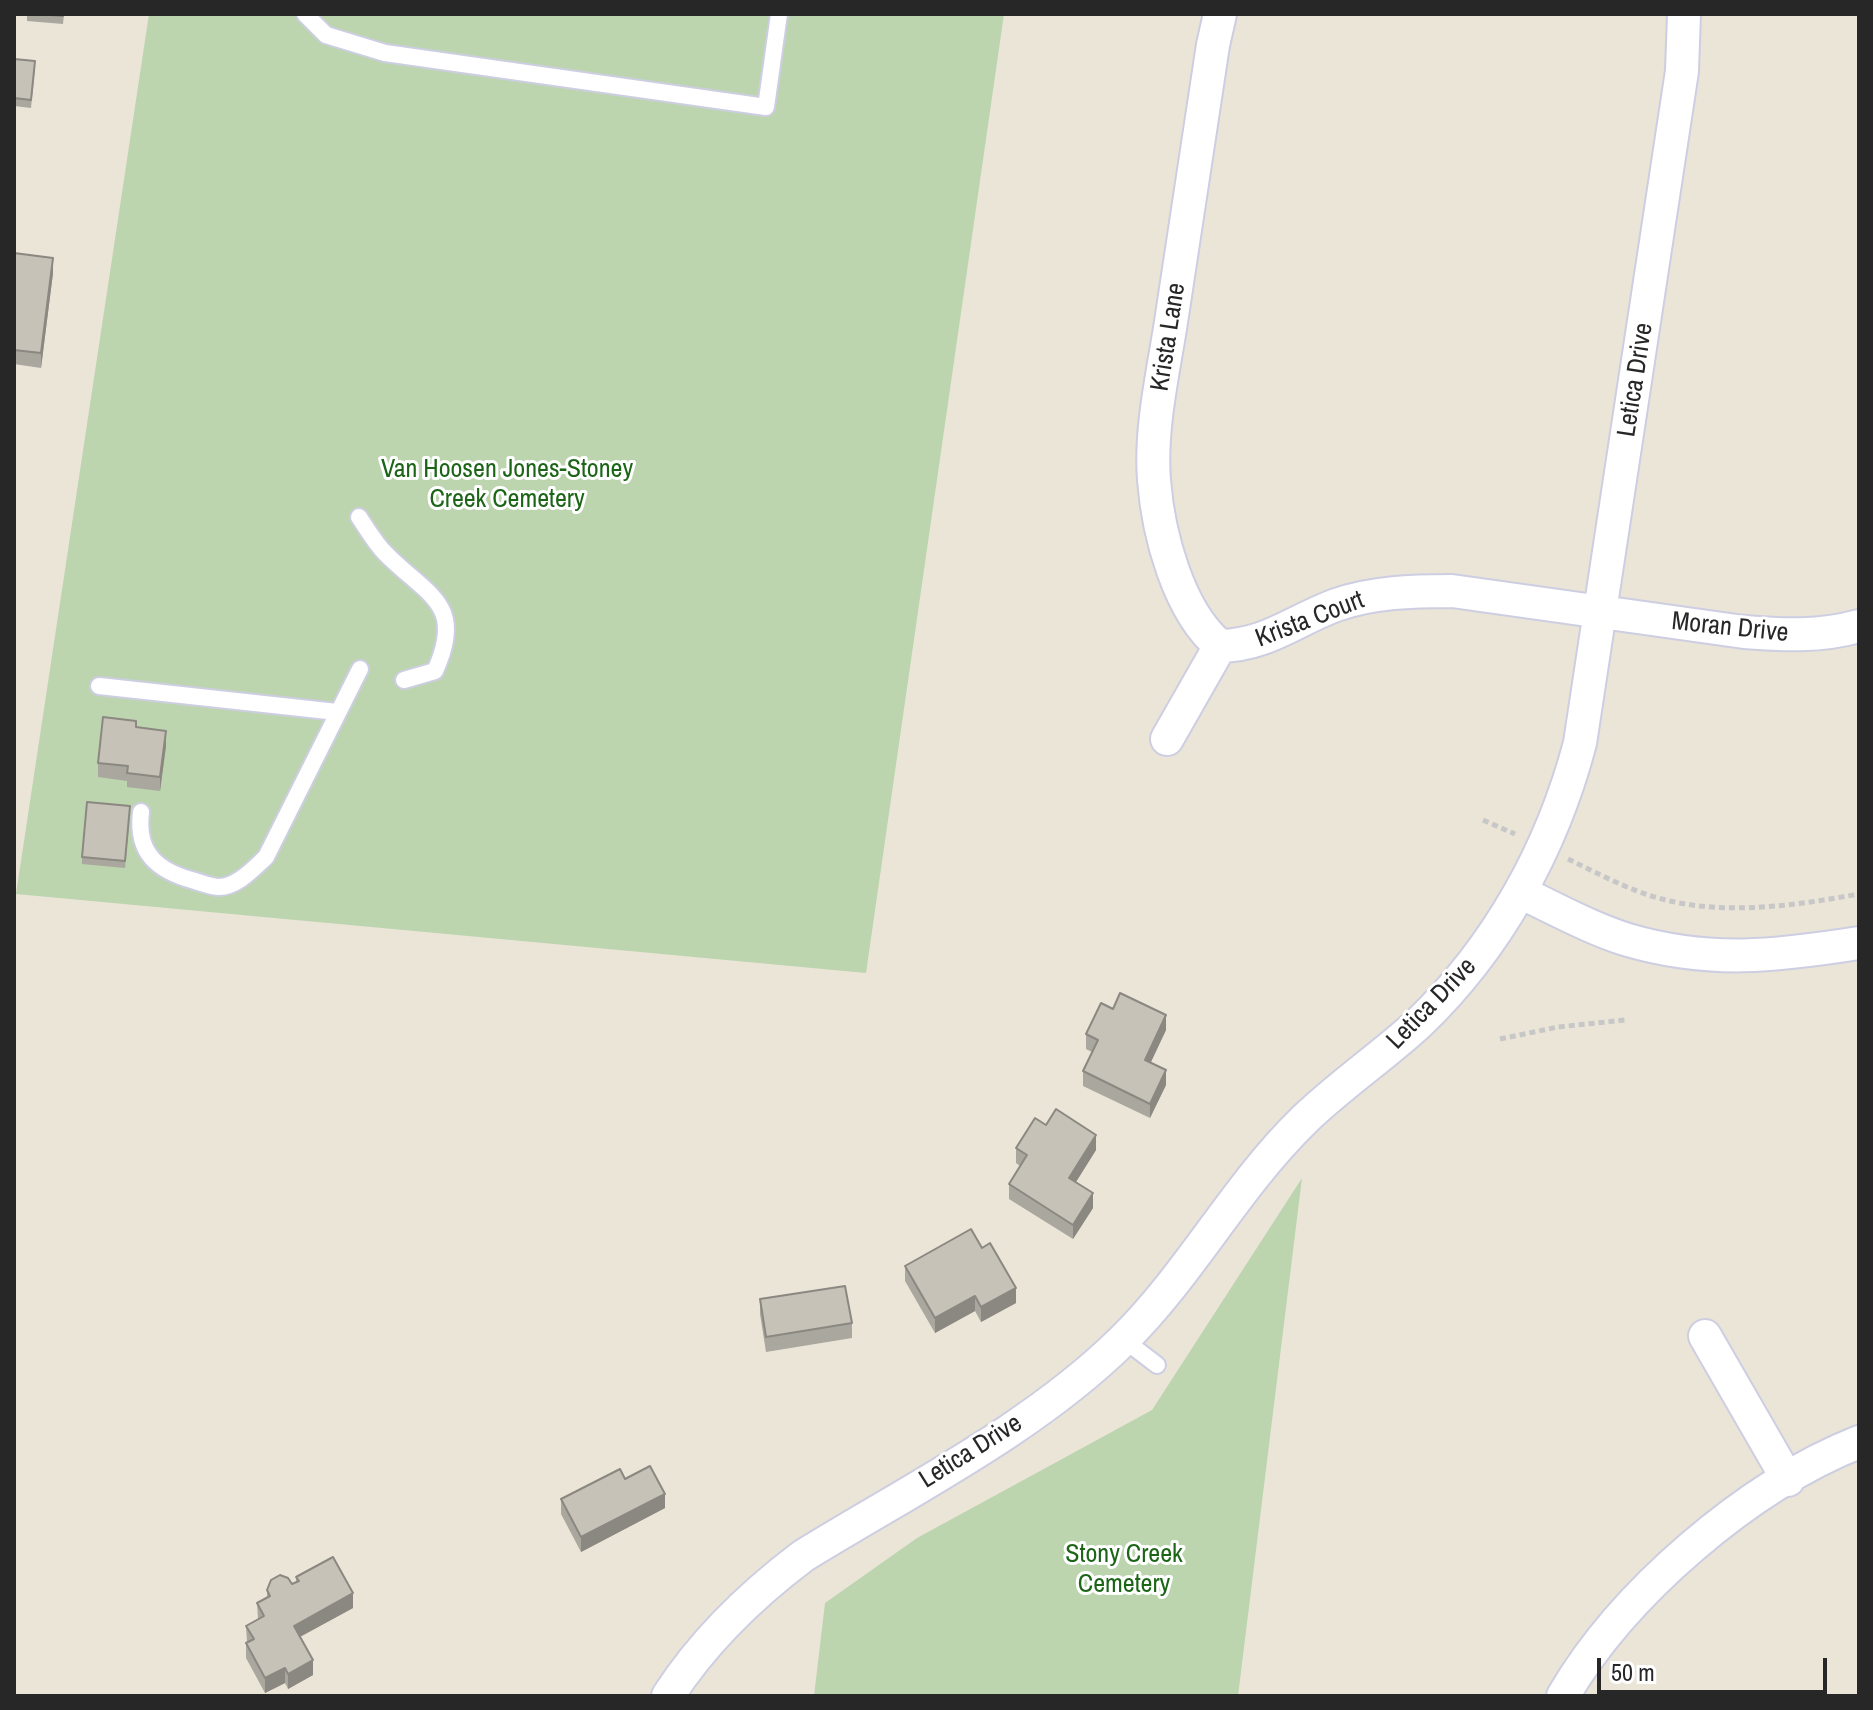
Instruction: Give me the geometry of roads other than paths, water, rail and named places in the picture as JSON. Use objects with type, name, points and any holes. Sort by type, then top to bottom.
[{"type":"street","name":"Krista Lane","points":[[1220,14],[1159,399],[1154,479],[1161,529],[1177,581],[1194,617],[1206,634],[1220,646]]},
{"type":"street","name":"Letica Drive","points":[[668,1696],[693,1660],[731,1616],[780,1573],[1054,1398],[1123,1339],[1183,1271],[1277,1149],[1305,1119],[1420,1021],[1469,968],[1522,893],[1572,773],[1585,714],[1682,71],[1684,14]]},
{"type":"street","name":"Krista Court","points":[[1167,739],[1220,646],[1243,646],[1266,639],[1338,604],[1376,595],[1452,591],[1600,611]]},
{"type":"street","name":"Moran Drive","points":[[1600,611],[1728,630],[1786,635],[1839,632],[1859,626]]},
{"type":"street","points":[[1522,893],[1626,939],[1695,954],[1733,957],[1789,954],[1859,943]]},
{"type":"street","points":[[1705,1336],[1788,1480]]},
{"type":"street","points":[[1563,1696],[1599,1644],[1656,1578],[1750,1503],[1859,1442]]},
{"type":"lane","points":[[305,14],[326,35],[385,53],[766,107],[779,14]]},
{"type":"lane","points":[[359,517],[383,551],[430,594],[445,615],[447,644],[435,671],[404,680]]},
{"type":"lane","points":[[141,812],[138,831],[148,857],[178,877],[221,887],[244,877],[266,857],[360,669]]},
{"type":"lane","points":[[99,686],[337,712]]},
{"type":"lane","points":[[1123,1339],[1157,1365]]},
{"type":"park label","name":"Van Hoosen Jones-Stoney Creek Cemetery","points":[[507,485]]},
{"type":"park label","name":"Stony Creek Cemetery","points":[[1124,1570]]}]
